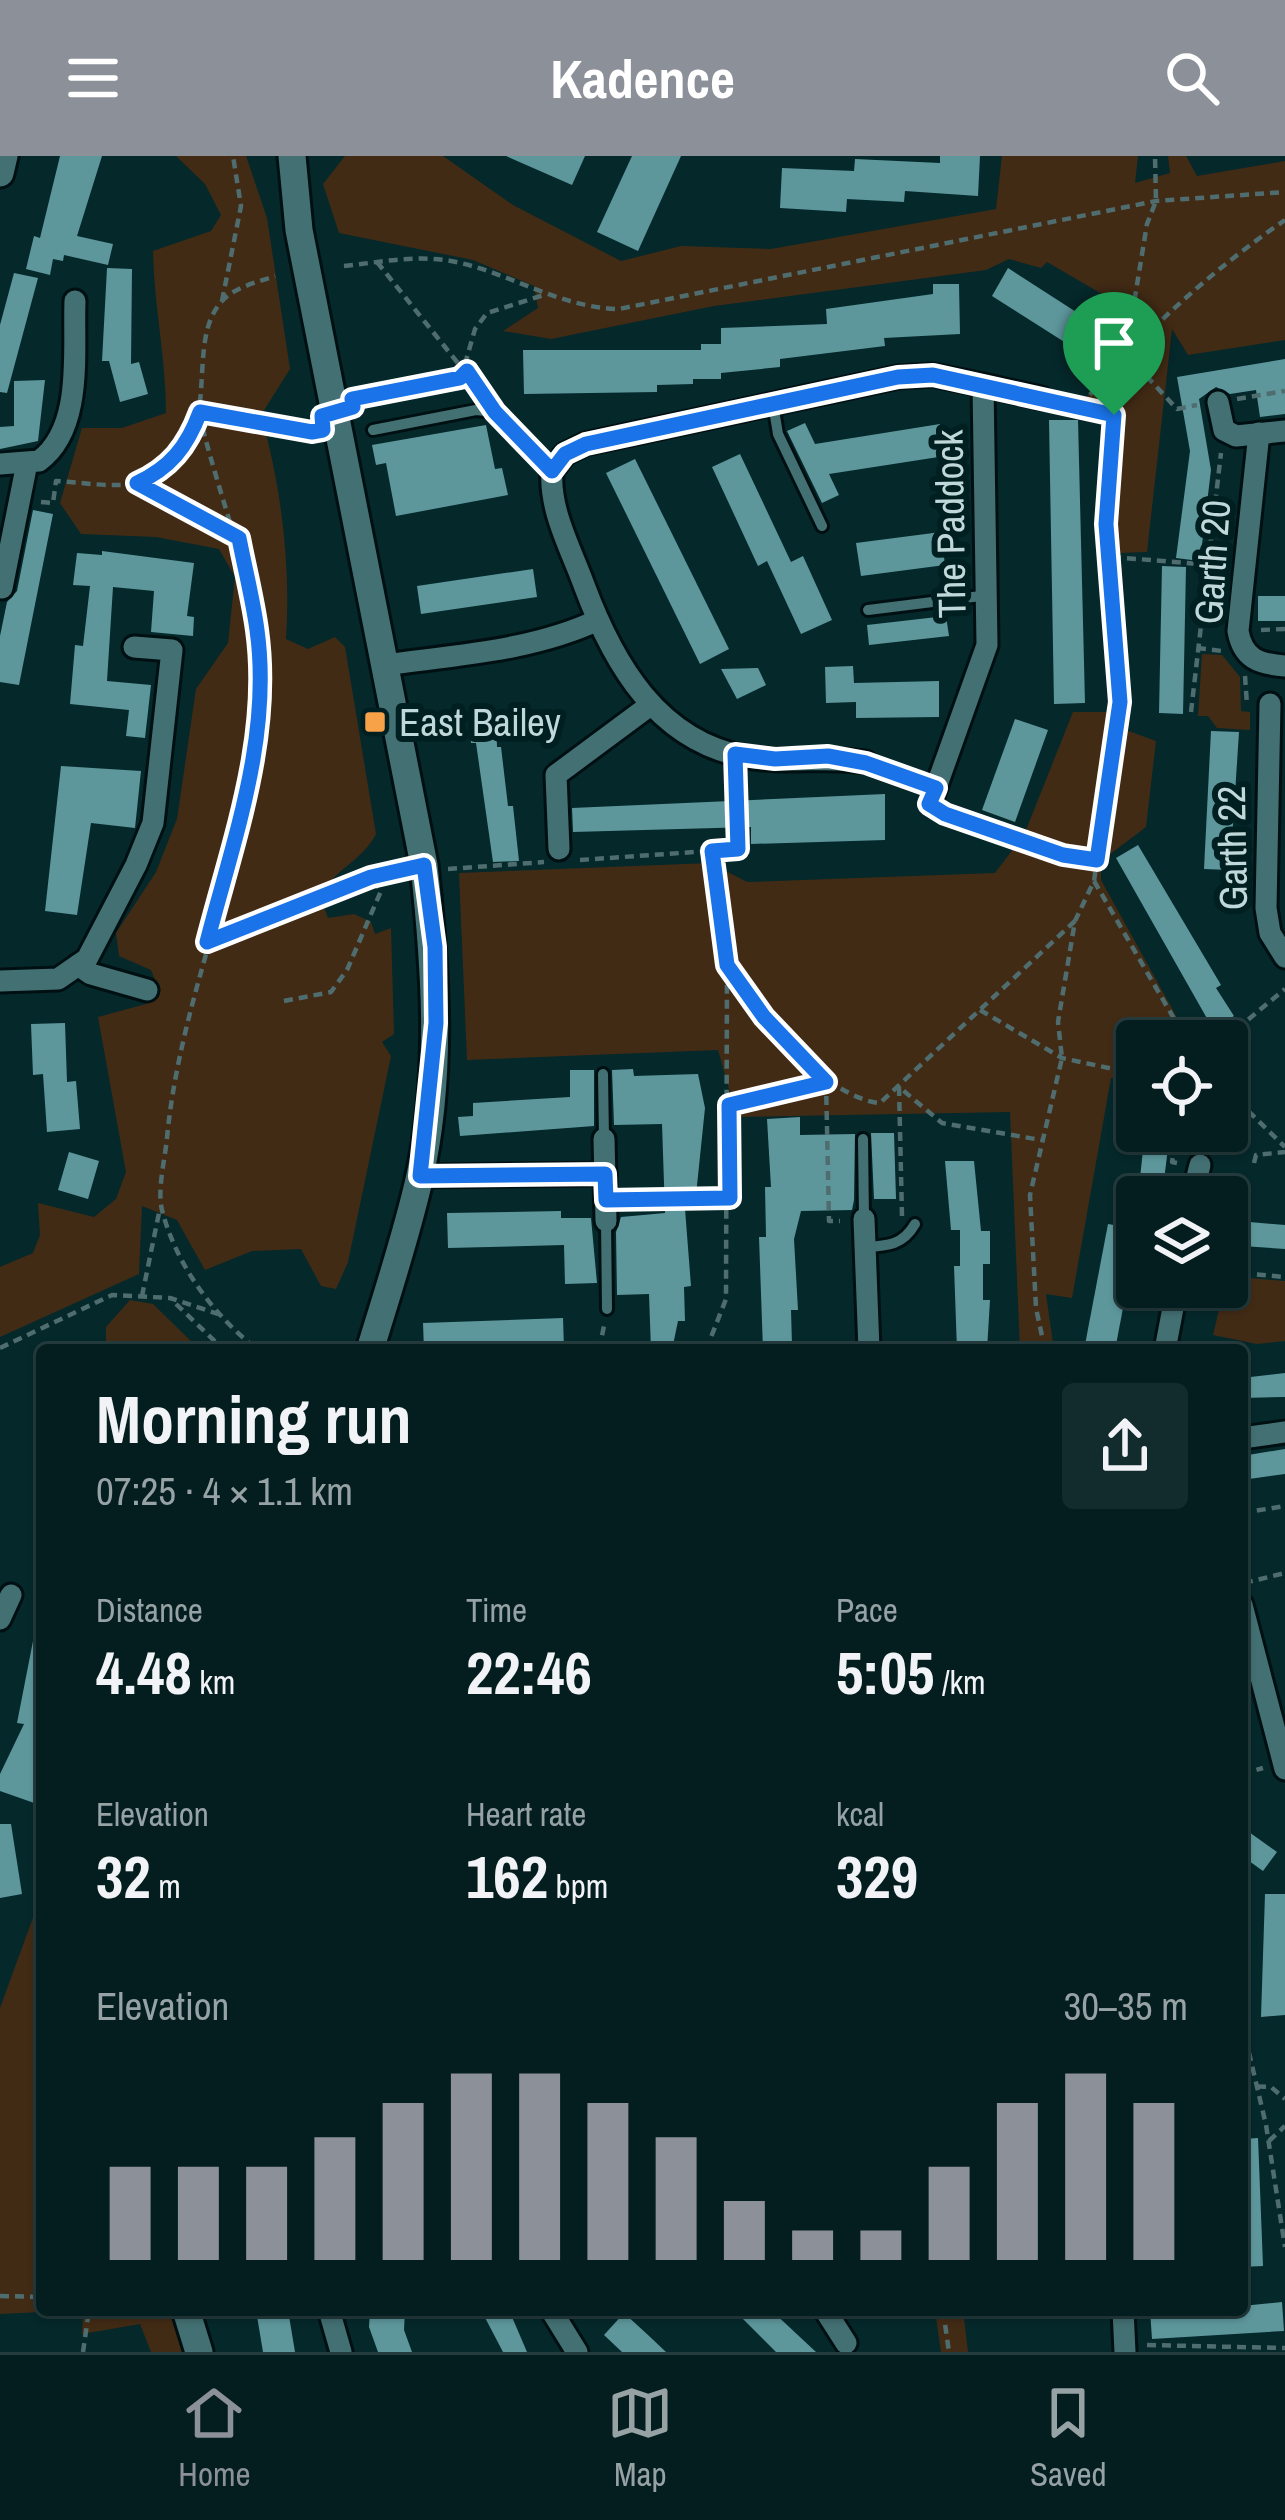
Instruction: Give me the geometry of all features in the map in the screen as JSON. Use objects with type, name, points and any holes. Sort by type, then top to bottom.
[{"type":"street","points":[[0,172],[4,156]]},
{"type":"street","points":[[292,156],[299,230],[424,868],[435,947],[436,1023],[420,1176],[372,1344]]},
{"type":"street","points":[[0,464],[27,463],[48,454],[62,434],[71,383],[75,301]]},
{"type":"street","name":"The Paddock","points":[[552,471],[565,454],[586,444],[898,377],[933,375],[1041,398]]},
{"type":"street","points":[[71,383],[98,383]]},
{"type":"street","name":"The Paddock","points":[[934,792],[987,645],[982,385]]},
{"type":"street","points":[[1218,402],[1224,430],[1236,436],[1285,431]]},
{"type":"street","name":"Garth 20","points":[[1259,433],[1238,631],[1244,652],[1263,663],[1285,666]]},
{"type":"street","points":[[2,588],[27,463]]},
{"type":"street","points":[[552,471],[554,502],[598,620],[619,664],[649,706],[709,745],[735,754],[866,763]]},
{"type":"street","points":[[384,665],[544,640],[598,620]]},
{"type":"street","points":[[0,981],[58,979],[86,959],[153,823],[172,650],[134,647]]},
{"type":"street","name":"Garth 22","points":[[1270,704],[1276,733],[1266,908],[1270,933],[1285,957]]},
{"type":"street","points":[[560,849],[556,775],[649,706]]},
{"type":"street","points":[[78,965],[147,990]]},
{"type":"street","points":[[604,1139],[606,1210]]},
{"type":"street","points":[[1197,1176],[1200,1165]]},
{"type":"street","points":[[420,1176],[605,1174]]},
{"type":"street","points":[[863,1219],[869,1344]]},
{"type":"street","points":[[1167,1344],[1174,1308]]},
{"type":"street","points":[[1248,1437],[1285,1432]]},
{"type":"street","points":[[0,1619],[11,1594]]},
{"type":"street","points":[[1248,1629],[1285,1769]]},
{"type":"street","points":[[189,2316],[200,2352]]},
{"type":"street","points":[[331,2316],[341,2352]]},
{"type":"street","points":[[555,2316],[577,2352]]},
{"type":"street","points":[[829,2316],[846,2343]]},
{"type":"street","points":[[1123,2316],[1125,2348]]},
{"type":"lane","points":[[773,404],[778,434],[822,526]]},
{"type":"lane","points":[[373,430],[476,410],[495,412],[552,471]]},
{"type":"lane","points":[[868,610],[989,595]]},
{"type":"lane","points":[[603,1074],[604,1139]]},
{"type":"lane","points":[[863,1139],[863,1219]]},
{"type":"lane","points":[[606,1210],[608,1309]]},
{"type":"lane","points":[[865,1247],[902,1240],[915,1224]]},
{"type":"path","points":[[23,501],[53,503],[56,481],[137,483],[163,471],[189,440],[200,412],[209,322],[222,301],[241,206],[233,156]]},
{"type":"path","points":[[1044,1344],[1036,1308],[1030,1195],[1062,1058],[1058,1022],[1075,921],[1094,880],[1120,702],[1106,524],[1114,415],[1147,224],[1156,201],[1155,156]]},
{"type":"path","points":[[344,266],[422,256],[456,262],[591,309],[619,309],[1156,201],[1285,193]]},
{"type":"path","points":[[1080,406],[1126,354],[1225,262],[1285,220]]},
{"type":"path","points":[[376,262],[495,412]]},
{"type":"path","points":[[222,301],[274,276]]},
{"type":"path","points":[[200,412],[323,430],[322,416],[353,407],[352,399],[460,378],[467,371],[476,329],[487,313],[549,294]]},
{"type":"path","points":[[1126,354],[1177,409],[1285,391]]},
{"type":"path","points":[[1041,398],[1114,415]]},
{"type":"path","points":[[142,1296],[160,1207],[187,1008],[249,793],[260,697],[258,633],[239,538],[213,476],[200,412]]},
{"type":"path","points":[[1191,712],[1224,430]]},
{"type":"path","points":[[137,483],[239,538]]},
{"type":"path","points":[[1112,557],[1246,568]]},
{"type":"path","points":[[1244,652],[1246,706],[1270,704]]},
{"type":"path","points":[[207,942],[371,877],[424,868],[738,849],[735,754]]},
{"type":"path","points":[[866,763],[934,792],[929,804],[945,814],[1063,855],[1097,860]]},
{"type":"path","points":[[708,1344],[726,1299],[730,1198],[727,965],[712,851]]},
{"type":"path","points":[[284,1001],[331,992],[347,970],[381,890],[371,877]]},
{"type":"path","points":[[1094,880],[1174,1020]]},
{"type":"path","points":[[727,965],[764,1017],[826,1082],[858,1102],[880,1103],[1075,921]]},
{"type":"path","points":[[1248,1020],[1285,989]]},
{"type":"path","points":[[980,1010],[1062,1058],[1116,1070]]},
{"type":"path","points":[[729,1105],[826,1082]]},
{"type":"path","points":[[826,1082],[829,1221],[863,1219]]},
{"type":"path","points":[[899,1087],[942,1123],[1041,1140]]},
{"type":"path","points":[[899,1087],[902,1240]]},
{"type":"path","points":[[1248,1111],[1285,1149]]},
{"type":"path","points":[[1254,1162],[1256,1155],[1285,1149]]},
{"type":"path","points":[[606,1210],[730,1198]]},
{"type":"path","points":[[160,1207],[188,1273],[221,1316],[251,1344]]},
{"type":"path","points":[[1248,1273],[1285,1276]]},
{"type":"path","points":[[0,1348],[112,1295],[170,1298],[221,1316]]},
{"type":"path","points":[[170,1298],[218,1344]]},
{"type":"path","points":[[600,1344],[608,1309]]},
{"type":"path","points":[[1248,1512],[1285,1506]]},
{"type":"path","points":[[1248,1582],[1285,1573]]},
{"type":"path","points":[[1248,2049],[1269,2141],[1285,2248]]},
{"type":"path","points":[[1248,2085],[1256,2083],[1285,2099]]},
{"type":"path","points":[[1269,2141],[1285,2126]]},
{"type":"path","points":[[0,2296],[36,2296]]},
{"type":"path","points":[[83,2352],[88,2316]]},
{"type":"path","points":[[944,2316],[949,2352]]},
{"type":"path","points":[[1125,2348],[1285,2348]]},
{"type":"shaded area","points":[[176,156],[246,156],[267,218],[290,369],[261,415],[283,526],[286,639],[308,649],[335,637],[345,647],[376,834],[320,897],[328,918],[354,914],[371,922],[375,934],[391,928],[394,1034],[382,1042],[391,1056],[348,1262],[336,1289],[321,1286],[301,1249],[252,1251],[205,1270],[177,1220],[142,1206],[139,1274],[0,1337],[0,1267],[33,1253],[40,1235],[38,1203],[94,1217],[116,1199],[126,1172],[98,1017],[146,1004],[159,991],[151,970],[119,956],[116,933],[156,872],[177,819],[196,689],[228,643],[235,577],[219,549],[156,537],[81,534],[60,503],[82,428],[122,428],[166,413],[153,251],[211,231],[221,215],[205,184]]},
{"type":"shaded area","points":[[345,156],[443,156],[513,205],[621,261],[681,246],[771,249],[996,209],[1002,156],[1138,156],[1135,183],[1170,173],[1168,156],[1186,156],[1197,176],[1285,161],[1285,340],[1188,355],[1172,329],[1147,552],[1119,553],[1126,730],[1156,741],[1146,827],[1101,861],[1101,880],[1178,1020],[1116,1020],[1116,1079],[1111,1078],[1072,1298],[1046,1294],[1053,1344],[1020,1344],[1010,1112],[737,1117],[718,1050],[467,1060],[459,873],[710,863],[747,882],[995,873],[1024,835],[1073,712],[1116,712],[1101,509],[1109,420],[1074,419],[1123,335],[1126,308],[1047,262],[1041,268],[1009,259],[986,270],[714,306],[551,339],[503,331],[538,308],[534,286],[473,260],[339,233],[323,184]]},
{"type":"shaded area","points":[[1202,654],[1222,655],[1240,677],[1241,711],[1250,712],[1250,730],[1217,728],[1208,716],[1198,716]]},
{"type":"shaded area","points":[[1248,1278],[1285,1281],[1285,1341],[1257,1344],[1213,1335],[1219,1308],[1248,1308]]},
{"type":"shaded area","points":[[130,1300],[153,1304],[194,1344],[106,1344],[106,1327]]},
{"type":"shaded area","points":[[36,1909],[36,2312],[0,2314],[0,2008]]},
{"type":"shaded area","points":[[83,2316],[172,2316],[185,2352],[151,2352],[140,2324],[82,2334]]},
{"type":"shaded area","points":[[936,2316],[964,2316],[968,2352],[941,2352]]},
{"type":"building","points":[[60,156],[102,156],[77,236],[113,244],[108,265],[64,255],[63,261],[53,259],[50,275],[26,269],[34,236],[40,238]]},
{"type":"building","points":[[506,156],[585,156],[572,185]]},
{"type":"building","points":[[632,156],[681,156],[638,251],[597,232]]},
{"type":"building","points":[[940,156],[980,156],[978,196],[905,191],[904,202],[847,199],[846,212],[780,208],[782,168],[854,171],[855,159],[940,163]]},
{"type":"building","points":[[107,268],[132,269],[131,364],[139,362],[148,394],[120,402],[109,361],[102,361]]},
{"type":"building","points":[[1008,268],[1115,337],[1099,364],[992,296]]},
{"type":"building","points":[[14,273],[38,278],[7,393],[0,392],[0,325]]},
{"type":"building","points":[[933,284],[959,284],[960,334],[884,338],[885,346],[780,359],[780,367],[721,373],[721,379],[693,379],[693,384],[657,385],[657,392],[524,394],[523,350],[701,350],[701,344],[721,344],[721,328],[827,324],[826,309],[933,294]]},
{"type":"building","points":[[1285,359],[1285,414],[1260,417],[1256,390],[1230,394],[1216,387],[1199,399],[1211,470],[1200,561],[1176,558],[1190,451],[1177,377]]},
{"type":"building","points":[[45,380],[38,441],[0,449],[0,427],[14,426],[14,381]]},
{"type":"building","points":[[1049,420],[1078,420],[1085,703],[1054,704]]},
{"type":"building","points":[[805,423],[815,444],[940,424],[945,456],[829,474],[839,495],[822,503],[787,431]]},
{"type":"building","points":[[486,425],[495,469],[502,468],[508,495],[396,516],[386,463],[376,465],[372,445]]},
{"type":"building","points":[[740,454],[791,562],[803,556],[832,620],[801,634],[767,561],[758,566],[712,467]]},
{"type":"building","points":[[635,459],[729,649],[700,664],[606,473]]},
{"type":"building","points":[[33,510],[53,514],[19,685],[0,682],[0,636],[7,602],[17,591]]},
{"type":"building","points":[[941,532],[945,565],[861,576],[856,543]]},
{"type":"building","points":[[102,551],[194,563],[187,616],[194,617],[193,636],[151,632],[154,591],[113,587],[107,681],[151,685],[145,738],[126,736],[129,710],[70,704],[75,645],[83,646],[90,586],[73,585],[77,553],[102,555]]},
{"type":"building","points":[[1162,566],[1186,567],[1183,714],[1159,713]]},
{"type":"building","points":[[533,569],[537,597],[421,614],[417,586]]},
{"type":"building","points":[[1258,596],[1285,596],[1285,621],[1258,621]]},
{"type":"building","points":[[946,616],[949,636],[869,645],[867,625]]},
{"type":"building","points":[[853,666],[854,683],[939,681],[939,717],[856,718],[856,702],[826,703],[825,667]]},
{"type":"building","points":[[758,668],[766,685],[737,699],[721,669]]},
{"type":"building","points":[[496,716],[497,747],[501,747],[508,806],[513,806],[519,861],[493,862],[476,743],[471,743],[470,717]]},
{"type":"building","points":[[1015,719],[1048,730],[1015,822],[982,810]]},
{"type":"building","points":[[1211,731],[1239,732],[1230,870],[1204,869]]},
{"type":"building","points":[[61,766],[141,771],[135,828],[91,823],[77,915],[45,911]]},
{"type":"building","points":[[885,794],[885,840],[751,844],[751,827],[573,832],[572,808]]},
{"type":"building","points":[[1138,845],[1221,985],[1216,988],[1234,1016],[1208,1020],[1116,858]]},
{"type":"building","points":[[65,1023],[67,1082],[76,1081],[80,1129],[47,1132],[43,1074],[33,1075],[31,1024]]},
{"type":"building","points":[[633,1069],[634,1076],[698,1074],[705,1108],[696,1195],[684,1196],[691,1286],[684,1287],[685,1321],[678,1321],[673,1344],[651,1344],[649,1294],[617,1295],[616,1232],[621,1217],[665,1213],[662,1124],[614,1125],[612,1070]]},
{"type":"building","points":[[570,1070],[594,1070],[594,1126],[460,1136],[458,1117],[473,1116],[473,1103],[570,1097]]},
{"type":"building","points":[[800,1117],[800,1135],[855,1134],[852,1210],[801,1211],[794,1239],[798,1310],[791,1310],[792,1344],[763,1344],[759,1237],[766,1237],[765,1187],[771,1187],[767,1119]]},
{"type":"building","points":[[871,1133],[894,1133],[896,1199],[874,1199]]},
{"type":"building","points":[[69,1152],[99,1161],[88,1199],[58,1190]]},
{"type":"building","points":[[1143,1152],[1167,1152],[1165,1176],[1140,1176]]},
{"type":"building","points":[[945,1161],[974,1161],[981,1231],[990,1231],[990,1264],[983,1264],[983,1300],[990,1300],[987,1344],[957,1344],[954,1266],[960,1266],[960,1230],[951,1230]]},
{"type":"building","points":[[561,1211],[561,1218],[591,1218],[597,1283],[565,1284],[564,1245],[448,1248],[447,1213]]},
{"type":"building","points":[[1248,1222],[1285,1225],[1285,1249],[1248,1246]]},
{"type":"building","points":[[1108,1224],[1116,1225],[1116,1308],[1123,1308],[1116,1344],[1085,1344]]},
{"type":"building","points":[[563,1318],[564,1344],[424,1344],[423,1323]]},
{"type":"building","points":[[1285,1373],[1285,1397],[1248,1398],[1248,1377]]},
{"type":"building","points":[[1285,1449],[1285,1474],[1248,1479],[1248,1455]]},
{"type":"building","points":[[36,1641],[36,1804],[0,1791],[0,1774],[24,1724],[17,1723]]},
{"type":"building","points":[[0,1824],[11,1824],[22,1894],[0,1898]]},
{"type":"building","points":[[1248,1831],[1277,1852],[1263,1871],[1248,1860]]},
{"type":"building","points":[[1265,1894],[1285,1894],[1285,2015],[1261,2017]]},
{"type":"building","points":[[1258,2138],[1263,2266],[1248,2267],[1248,2139]]},
{"type":"building","points":[[1282,2302],[1284,2331],[1152,2339],[1150,2316],[1248,2316],[1248,2305]]},
{"type":"building","points":[[257,2316],[289,2316],[295,2352],[263,2352]]},
{"type":"building","points":[[370,2316],[405,2316],[412,2352],[378,2352]]},
{"type":"building","points":[[484,2316],[512,2316],[527,2352],[503,2352]]},
{"type":"building","points":[[621,2316],[627,2316],[666,2352],[622,2352],[604,2335]]},
{"type":"building","points":[[740,2316],[777,2316],[816,2352],[776,2352]]},
{"type":"place","name":"East Bailey","points":[[375,722]]},
{"type":"route","points":[[467,371],[495,412],[552,471],[565,454],[586,444],[898,377],[933,375],[1114,415],[1106,524],[1120,702],[1097,860],[1063,855],[945,814],[929,804],[936,788],[866,763],[828,756],[775,759],[735,754],[738,849],[712,851],[727,965],[764,1017],[826,1082],[729,1105],[730,1198],[606,1200],[605,1174],[420,1176],[436,1023],[435,947],[424,865],[371,877],[207,942],[249,793],[260,697],[258,633],[239,538],[137,483],[163,471],[189,440],[200,412],[312,432],[323,430],[322,416],[353,407],[352,399],[460,378],[467,371]]}]
